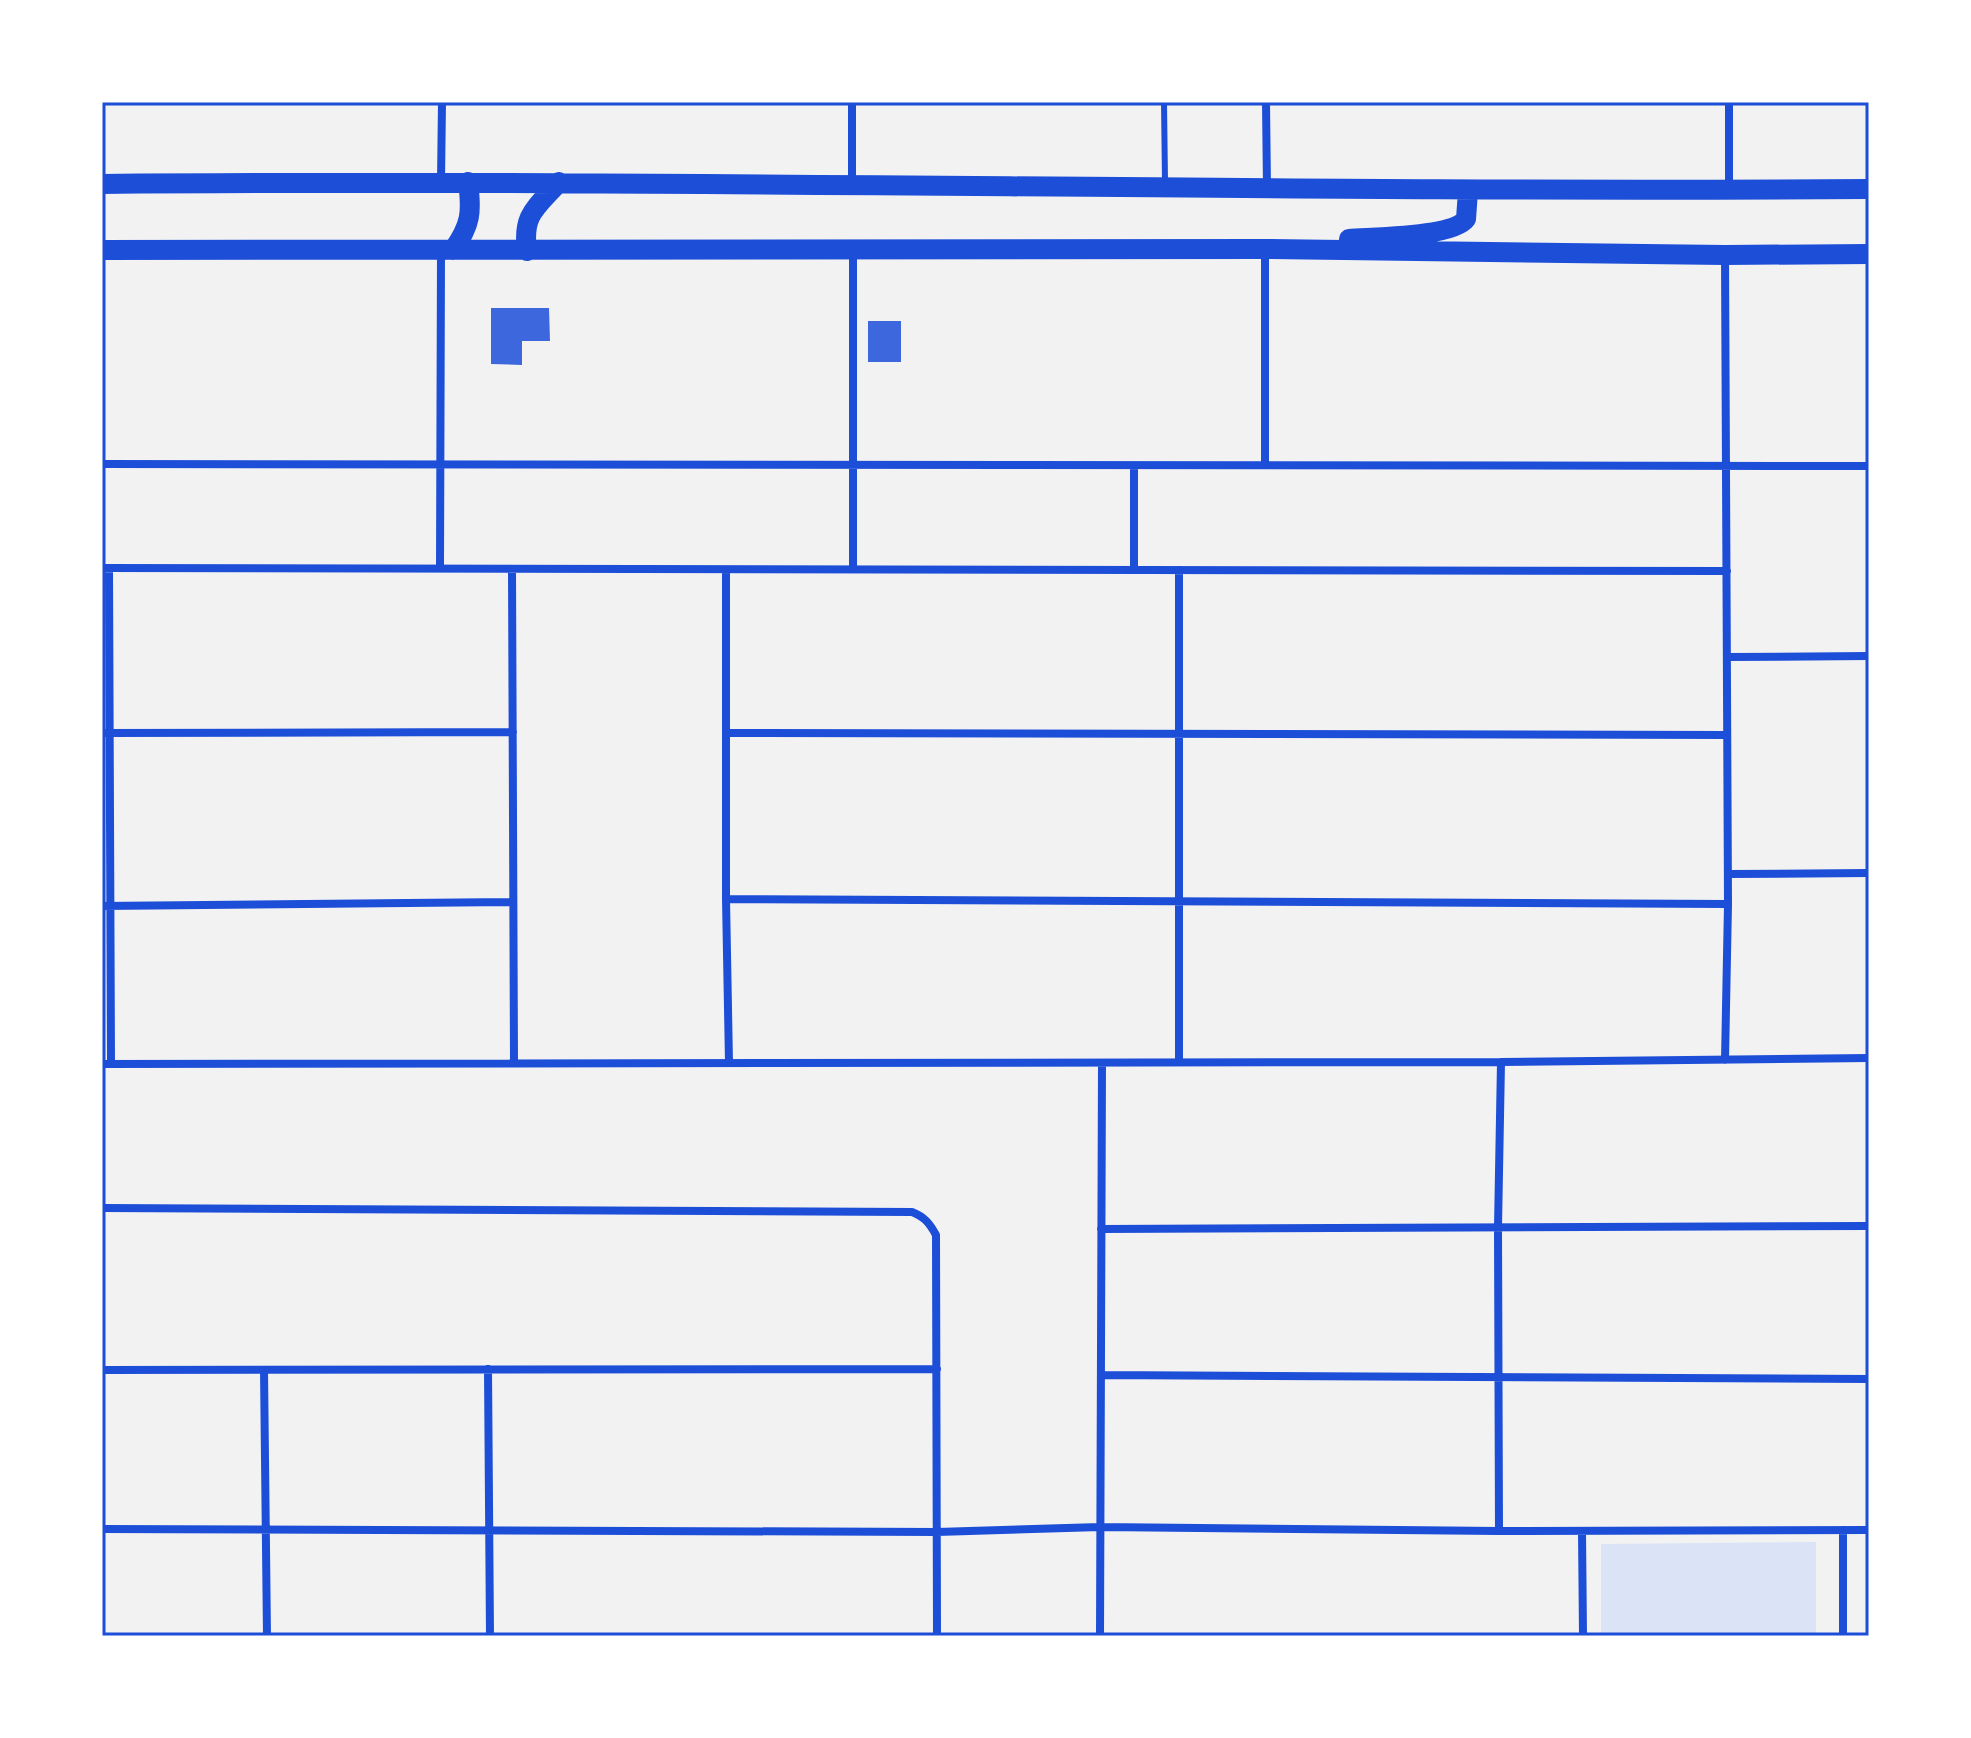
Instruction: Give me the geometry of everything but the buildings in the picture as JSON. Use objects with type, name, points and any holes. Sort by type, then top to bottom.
[{"type":"highway","points":[[102,184],[441,181],[1468,191],[1869,189]]},
{"type":"highway","points":[[447,251],[465,233],[470,219],[468,182]]},
{"type":"highway","points":[[527,251],[524,231],[527,220],[559,182]]},
{"type":"highway","points":[[1311,250],[1338,240],[1459,227],[1466,219],[1468,191]]},
{"type":"highway","points":[[102,250],[1265,249],[1869,254]]},
{"type":"street","points":[[441,181],[442,102]]},
{"type":"street","points":[[852,102],[852,184]]},
{"type":"street","points":[[1266,102],[1267,188]]},
{"type":"street","points":[[1729,102],[1729,190]]},
{"type":"street","points":[[853,249],[853,569]]},
{"type":"street","points":[[1265,249],[1265,465]]},
{"type":"street","points":[[440,568],[447,251]]},
{"type":"street","points":[[1725,255],[1728,874],[1725,1060]]},
{"type":"street","points":[[102,464],[1869,466]]},
{"type":"street","points":[[1134,466],[1134,570]]},
{"type":"street","points":[[1727,571],[106,568],[107,1064],[1501,1062],[1869,1058]]},
{"type":"street","points":[[512,569],[514,1063]]},
{"type":"street","points":[[726,570],[729,1063]]},
{"type":"street","points":[[1179,570],[1179,1061]]},
{"type":"street","points":[[1727,657],[1869,656]]},
{"type":"street","points":[[106,733],[513,732]]},
{"type":"street","points":[[726,733],[1727,735]]},
{"type":"street","points":[[1728,874],[1869,873]]},
{"type":"street","points":[[726,899],[1728,904]]},
{"type":"street","points":[[106,906],[513,902]]},
{"type":"street","points":[[1499,1531],[1501,1062]]},
{"type":"street","points":[[1100,1636],[1102,1063]]},
{"type":"street","points":[[102,1208],[912,1212],[920,1215],[936,1235],[937,1636]]},
{"type":"street","points":[[1101,1229],[1869,1226]]},
{"type":"street","points":[[488,1369],[490,1636]]},
{"type":"street","points":[[102,1370],[937,1369]]},
{"type":"street","points":[[264,1370],[267,1636]]},
{"type":"street","points":[[1101,1375],[1869,1379]]},
{"type":"street","points":[[102,1529],[937,1532],[1100,1527],[1499,1531],[1869,1530]]},
{"type":"street","points":[[1843,1530],[1843,1636]]},
{"type":"street","points":[[1582,1531],[1583,1636]]},
{"type":"lane","points":[[1164,102],[1165,187]]},
{"type":"shaded area","points":[[1816,1542],[1816,1636],[1601,1636],[1601,1544]]}]
